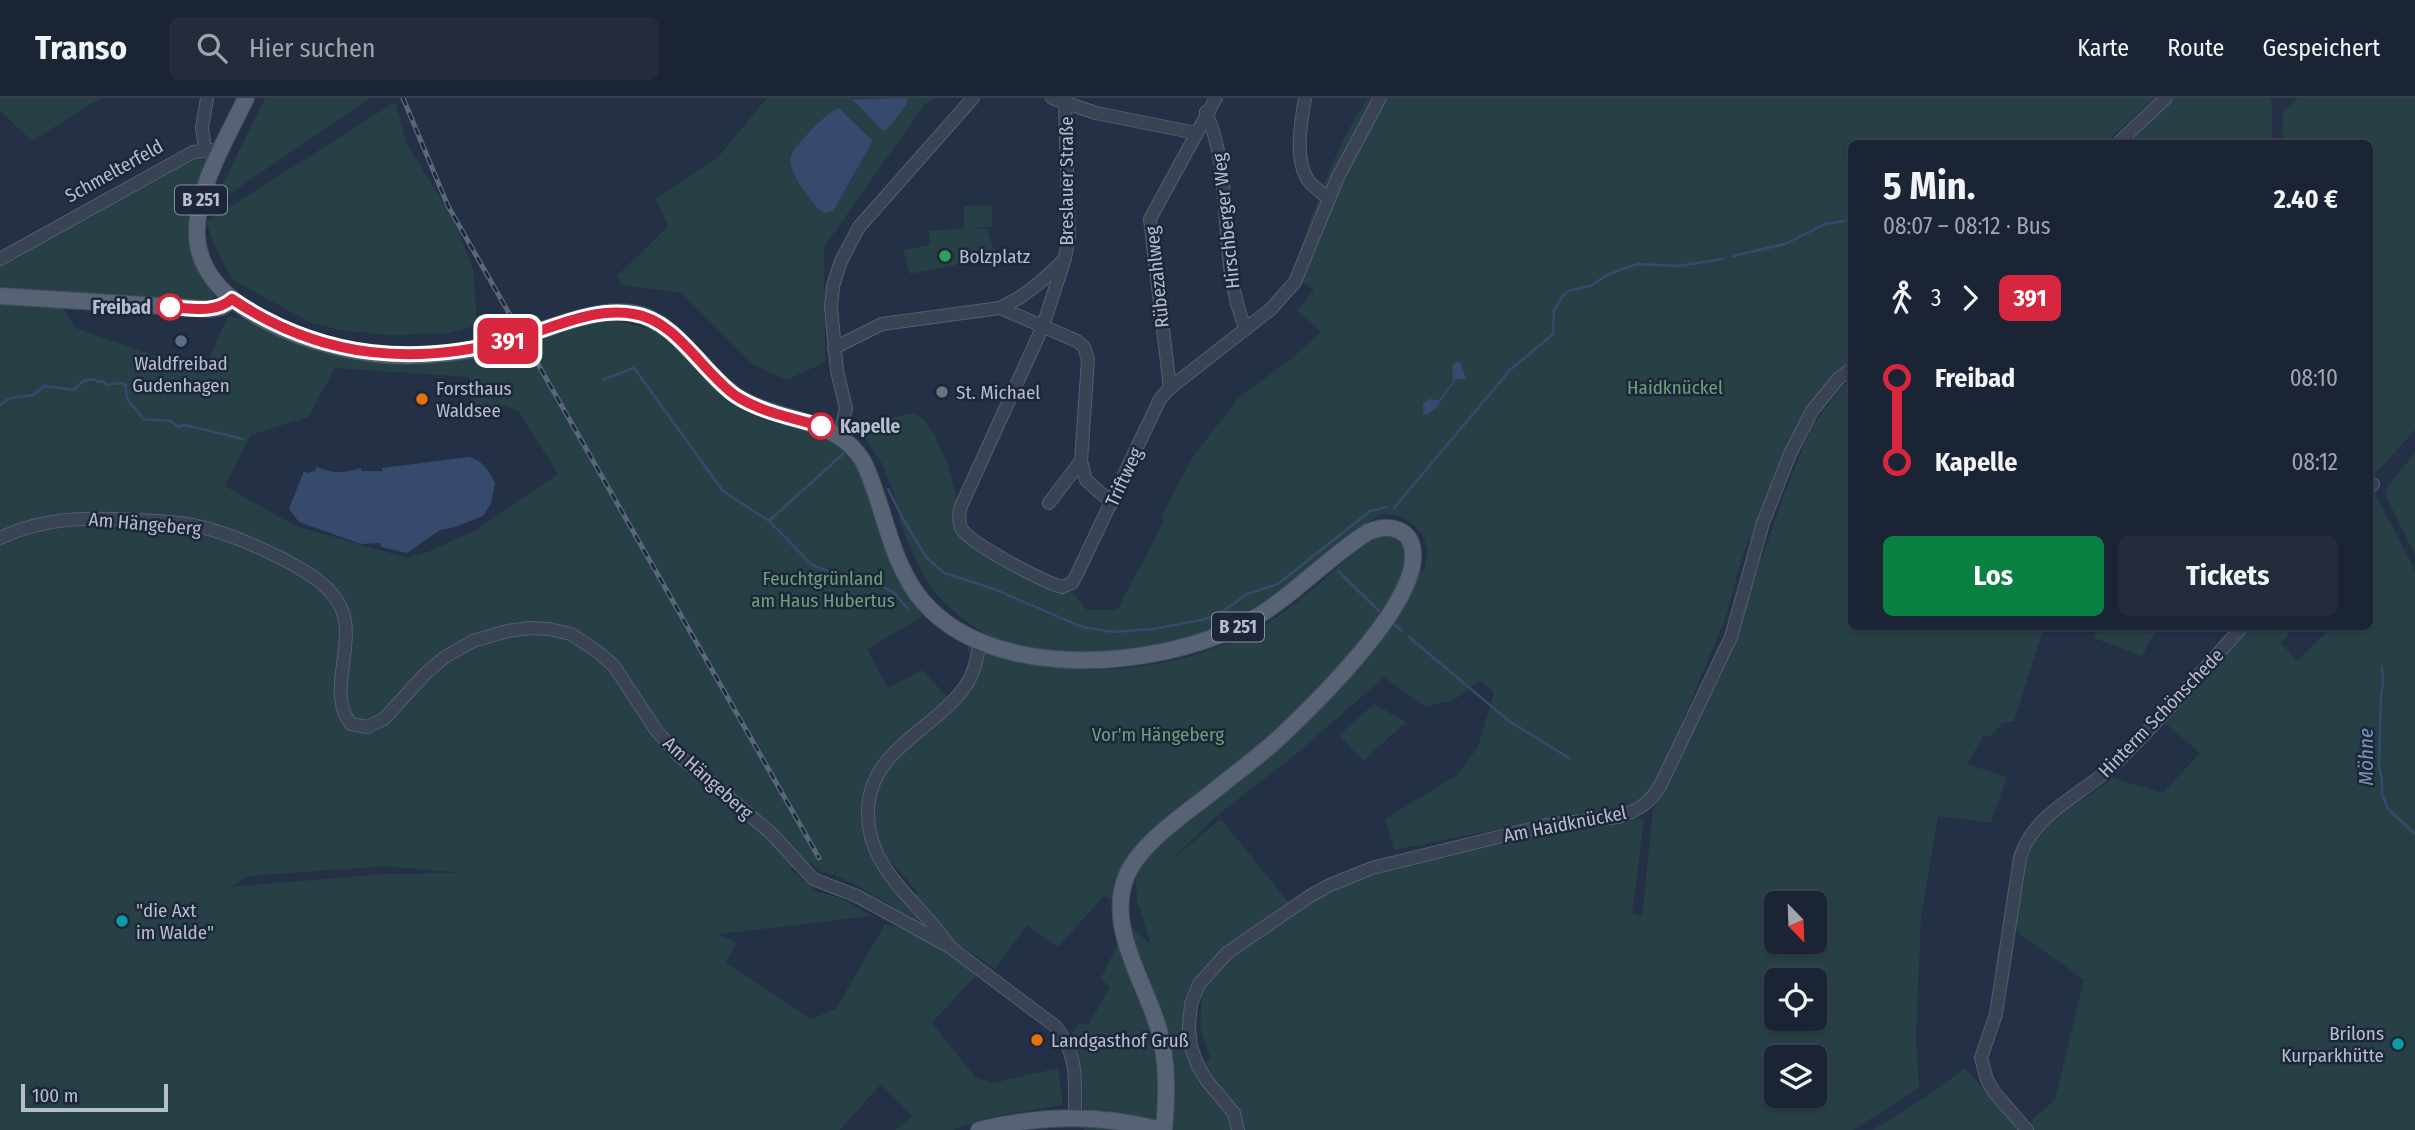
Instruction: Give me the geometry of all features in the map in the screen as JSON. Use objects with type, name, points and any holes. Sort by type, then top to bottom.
[{"type":"main road","name":"B 251","points":[[246,98],[208,180],[197,222],[197,243],[203,262],[212,278],[232,299],[254,314],[300,335],[356,352],[432,354],[511,340]]},
{"type":"main road","points":[[0,296],[209,309],[222,307],[232,299]]},
{"type":"main road","name":"B 251","points":[[532,333],[606,313],[631,313],[648,317],[673,335],[713,377],[737,396],[760,408],[822,427],[841,436],[863,461],[895,555],[918,596],[953,627],[981,641],[1015,652],[1067,660],[1125,659],[1160,653],[1214,638],[1246,623],[1290,594],[1368,532],[1394,527],[1402,531],[1411,542],[1413,567],[1402,593],[1384,623],[1349,666],[1280,737],[1145,848],[1125,879],[1121,900],[1123,926],[1159,1031],[1164,1056],[1167,1090],[1164,1130]]},
{"type":"main road","points":[[979,1130],[1033,1120],[1075,1118],[1116,1121],[1164,1130]]},
{"type":"street","name":"Schmelterfeld","points":[[0,259],[193,152],[208,150],[202,128],[207,98]]},
{"type":"street","points":[[841,436],[846,408],[834,348],[832,295],[841,261],[859,227],[973,98]]},
{"type":"street","points":[[1052,98],[1088,111],[1196,133]]},
{"type":"street","points":[[1088,111],[1096,98]]},
{"type":"street","name":"Rübezahlweg","points":[[1170,388],[1150,219],[1216,98]]},
{"type":"street","points":[[1305,98],[1300,136],[1303,168],[1308,180],[1328,198]]},
{"type":"street","name":"Triftweg","points":[[1044,326],[961,506],[959,517],[961,526],[975,543],[1058,586],[1066,586],[1076,576],[1157,405],[1170,388],[1271,309],[1295,282],[1328,198],[1380,98]]},
{"type":"street","points":[[2121,140],[2166,98]]},
{"type":"street","name":"Breslauer Straße","points":[[1000,308],[1044,326],[1069,236],[1065,104]]},
{"type":"street","name":"Hirschberger Weg","points":[[1206,112],[1219,149],[1235,301],[1245,329]]},
{"type":"street","name":"Breslauer Straße","points":[[834,348],[882,324],[1000,308],[1038,284],[1065,258]]},
{"type":"street","points":[[1044,326],[1077,341],[1087,352],[1081,461],[1086,480],[1112,503]]},
{"type":"street","name":"Am Haidknückel","points":[[1238,1130],[1236,1117],[1202,1073],[1191,1047],[1189,1014],[1202,978],[1227,953],[1285,911],[1352,876],[1393,861],[1515,832],[1562,822],[1618,817],[1647,803],[1661,784],[1731,637],[1763,523],[1790,454],[1812,411],[1838,379],[1848,371]]},
{"type":"street","points":[[1049,503],[1081,461]]},
{"type":"street","name":"Am Hängeberg","points":[[0,538],[29,526],[94,517],[176,523],[211,529],[295,565],[321,583],[341,607],[346,634],[341,707],[351,724],[362,727],[372,726],[384,719],[444,657],[474,641],[507,631],[531,628],[571,634],[614,666],[656,730],[676,753],[772,834],[813,879],[857,896],[950,947],[1050,1022],[1063,1037],[1072,1055],[1075,1118]]},
{"type":"street","name":"Hinterm Schönschede","points":[[2026,1130],[1994,1092],[1987,1080],[1981,1058],[1996,1014],[2024,843],[2056,809],[2090,786],[2114,765],[2240,630]]},
{"type":"street","points":[[950,947],[882,863],[872,839],[868,808],[872,784],[884,764],[902,744],[954,698],[969,680],[981,641]]},
{"type":"green space","points":[[0,98],[101,98],[32,141],[0,111]]},
{"type":"green space","points":[[265,98],[371,98],[213,205]]},
{"type":"green space","points":[[767,98],[852,98],[884,131],[907,104],[908,98],[934,98],[925,104],[824,247],[825,362],[787,380],[754,365],[682,293],[622,285],[617,276],[668,226],[656,199],[718,157]],"holes":[[[844,112],[873,141],[845,191],[792,152],[825,116]]]},
{"type":"green space","points":[[1368,98],[2155,98],[2108,140],[1848,140],[1848,368],[1820,394],[1789,444],[1751,541],[1749,540],[1744,551],[1724,622],[1658,779],[1641,799],[1625,810],[1514,826],[1394,850],[1385,819],[1457,775],[1478,747],[1494,692],[1480,680],[1454,700],[1425,707],[1384,677],[1300,751],[1218,815],[1170,861],[1221,819],[1289,903],[1228,945],[1200,972],[1190,987],[1184,1018],[1194,1066],[1211,1060],[1200,1028],[1202,993],[1222,963],[1318,896],[1378,871],[1569,824],[1620,818],[1644,819],[1632,913],[1642,917],[1653,810],[1722,673],[1783,497],[1812,426],[1848,382],[1848,630],[2043,630],[2014,721],[2002,723],[1991,737],[1984,735],[1967,764],[2007,777],[1991,823],[1938,816],[1921,917],[1916,1037],[1919,1088],[1853,1130],[1084,1130],[1081,1068],[1072,1033],[1079,1023],[1088,1025],[1110,988],[1101,978],[1120,940],[1139,999],[1157,1001],[1138,956],[1129,925],[1151,945],[1137,900],[1135,873],[1144,859],[1134,850],[1120,874],[1113,901],[1104,896],[1058,947],[1027,925],[995,969],[953,943],[915,897],[917,892],[887,857],[885,850],[882,852],[878,847],[871,852],[898,895],[924,924],[921,929],[880,899],[835,875],[840,867],[833,875],[820,871],[812,863],[790,869],[816,891],[843,899],[872,916],[719,934],[736,943],[726,962],[811,1019],[836,1009],[885,924],[922,937],[946,949],[979,972],[932,1023],[976,1078],[993,1083],[1058,1068],[1063,1105],[986,1118],[952,1130],[895,1130],[912,1116],[881,1084],[840,1130],[0,1130],[0,302],[63,307],[75,328],[203,372],[228,316],[252,321],[303,345],[388,362],[497,350],[604,319],[658,330],[744,400],[836,442],[850,453],[860,467],[889,553],[922,615],[867,649],[888,688],[922,670],[949,699],[967,675],[970,661],[967,646],[1060,667],[1118,669],[1147,666],[1206,651],[1234,641],[1260,627],[1284,612],[1363,544],[1379,535],[1388,533],[1399,537],[1405,546],[1407,567],[1424,571],[1428,551],[1422,534],[1398,515],[1381,514],[1357,529],[1280,593],[1243,618],[1208,634],[1160,649],[1096,654],[1033,652],[991,639],[959,616],[936,594],[918,566],[901,526],[894,494],[881,462],[865,438],[865,422],[915,413],[924,420],[935,436],[947,462],[964,525],[977,539],[1070,590],[1087,610],[1117,610],[1164,521],[1161,516],[1193,457],[1238,398],[1292,358],[1321,332],[1297,310],[1314,290],[1292,274],[1324,183],[1344,139]],"holes":[[[335,368],[469,377],[475,406],[504,406],[518,411],[558,474],[476,530],[430,551],[407,558],[296,526],[225,486],[251,435],[308,417]],[[541,623],[577,633],[620,663],[669,735],[713,772],[725,798],[696,777],[670,752],[604,661],[570,638],[549,633],[502,636],[481,642],[443,660],[443,652],[483,635]],[[386,866],[462,873],[386,874],[230,887],[248,876]]]},
{"type":"green space","points":[[2173,98],[2270,98],[2272,140],[2128,140]]},
{"type":"green space","points":[[2298,98],[2415,98],[2415,430],[2374,475],[2373,140],[2282,140],[2283,112]]},
{"type":"green space","points":[[395,102],[407,144],[455,222],[473,269],[477,325],[449,333],[390,335],[345,331],[309,322],[233,280],[206,222]]},
{"type":"green space","points":[[202,155],[210,158],[192,201],[188,226],[194,252],[213,293],[214,297],[209,302],[0,289],[0,264],[129,187]]},
{"type":"green space","name":"Bolzplatz","points":[[992,205],[992,227],[970,228],[987,229],[994,251],[976,261],[910,274],[903,250],[930,245],[929,231],[964,228],[964,206]]},
{"type":"green space","points":[[2415,453],[2415,555],[2385,494],[2388,485]]},
{"type":"green space","points":[[2375,493],[2415,571],[2415,1130],[2033,1130],[2028,1124],[2055,1099],[2084,980],[2017,932],[2024,870],[2035,842],[2043,829],[2055,818],[2112,778],[2163,793],[2200,753],[2164,722],[2249,630],[2292,630],[2281,643],[2297,661],[2329,630],[2373,630]]},
{"type":"green space","points":[[2097,630],[2156,630],[2142,656],[2094,638]]},
{"type":"green space","points":[[1374,704],[1406,722],[1363,761],[1339,735]]},
{"type":"green space","points":[[1965,1068],[2019,1130],[1873,1130],[1930,1094]]},
{"type":"water","points":[[908,98],[907,104],[887,130],[883,131],[852,99]]},
{"type":"water","points":[[839,108],[873,141],[836,206],[832,211],[824,213],[799,183],[790,160],[792,153],[813,128]]},
{"type":"water","points":[[1458,361],[1466,379],[1456,379],[1436,408],[1427,415],[1423,414],[1423,403],[1429,399],[1439,400],[1453,381],[1452,365]]},
{"type":"water","points":[[469,457],[485,467],[495,484],[491,503],[483,516],[440,530],[407,553],[381,547],[380,543],[361,544],[299,522],[289,509],[304,471],[315,471],[317,467],[333,472],[361,468],[362,471],[382,471],[382,468]]},
{"type":"waterway","points":[[1733,256],[1785,244],[1825,224],[1848,221]]},
{"type":"waterway","points":[[1394,508],[1510,370],[1553,334],[1554,310],[1564,294],[1590,286],[1609,274],[1637,264],[1678,266],[1723,259]]},
{"type":"waterway","points":[[604,379],[634,368],[723,491],[769,521],[812,565],[845,578],[882,586],[894,593],[909,610]]},
{"type":"waterway","points":[[0,405],[10,398],[33,395],[44,386],[74,390],[83,381],[93,379],[103,381],[107,385],[126,385],[127,397],[143,419],[171,421],[178,427],[185,425],[243,439]]},
{"type":"waterway","points":[[769,521],[844,453]]},
{"type":"waterway","points":[[888,489],[926,557],[944,573],[994,589],[1082,627],[1113,632],[1153,629],[1206,619],[1222,612],[1247,594],[1278,584],[1370,511],[1387,507]]},
{"type":"waterway","points":[[1338,571],[1379,611]]},
{"type":"waterway","points":[[1213,615],[1224,623]]},
{"type":"waterway","points":[[1393,623],[1402,631]]},
{"type":"waterway","points":[[1409,637],[1509,721],[1569,758]]},
{"type":"waterway","name":"Möhne","points":[[2382,667],[2379,766],[2382,794],[2388,809],[2415,834]]},
{"type":"railway","points":[[403,98],[448,206],[819,858]]},
{"type":"bus line","name":"391","points":[[170,307],[209,309],[222,307],[232,299],[254,314],[300,335],[356,352],[385,355],[432,354],[471,349],[591,316],[623,312],[640,315],[648,317],[673,335],[713,377],[745,401],[774,413],[821,426]]},
{"type":"place","name":"Bolzplatz","points":[[945,256]]},
{"type":"place","name":"Freibad","points":[[170,307]]},
{"type":"place","name":"Waldfreibad Gudenhagen","points":[[181,341]]},
{"type":"place","name":"St. Michael","points":[[942,392]]},
{"type":"place","name":"Forsthaus Waldsee","points":[[422,399]]},
{"type":"place","name":"Kapelle","points":[[821,426]]},
{"type":"place","name":"\"die Axt im Walde\"","points":[[122,921]]},
{"type":"place","name":"Landgasthof Gruß","points":[[1037,1040]]},
{"type":"place","name":"Brilons Kurparkhütte","points":[[2398,1044]]},
{"type":"park label","name":"Haidknückel","points":[[1675,387]]},
{"type":"park label","name":"Feuchtgrünland am Haus Hubertus","points":[[823,589]]},
{"type":"park label","name":"Vor'm Hängeberg","points":[[1158,734]]}]
